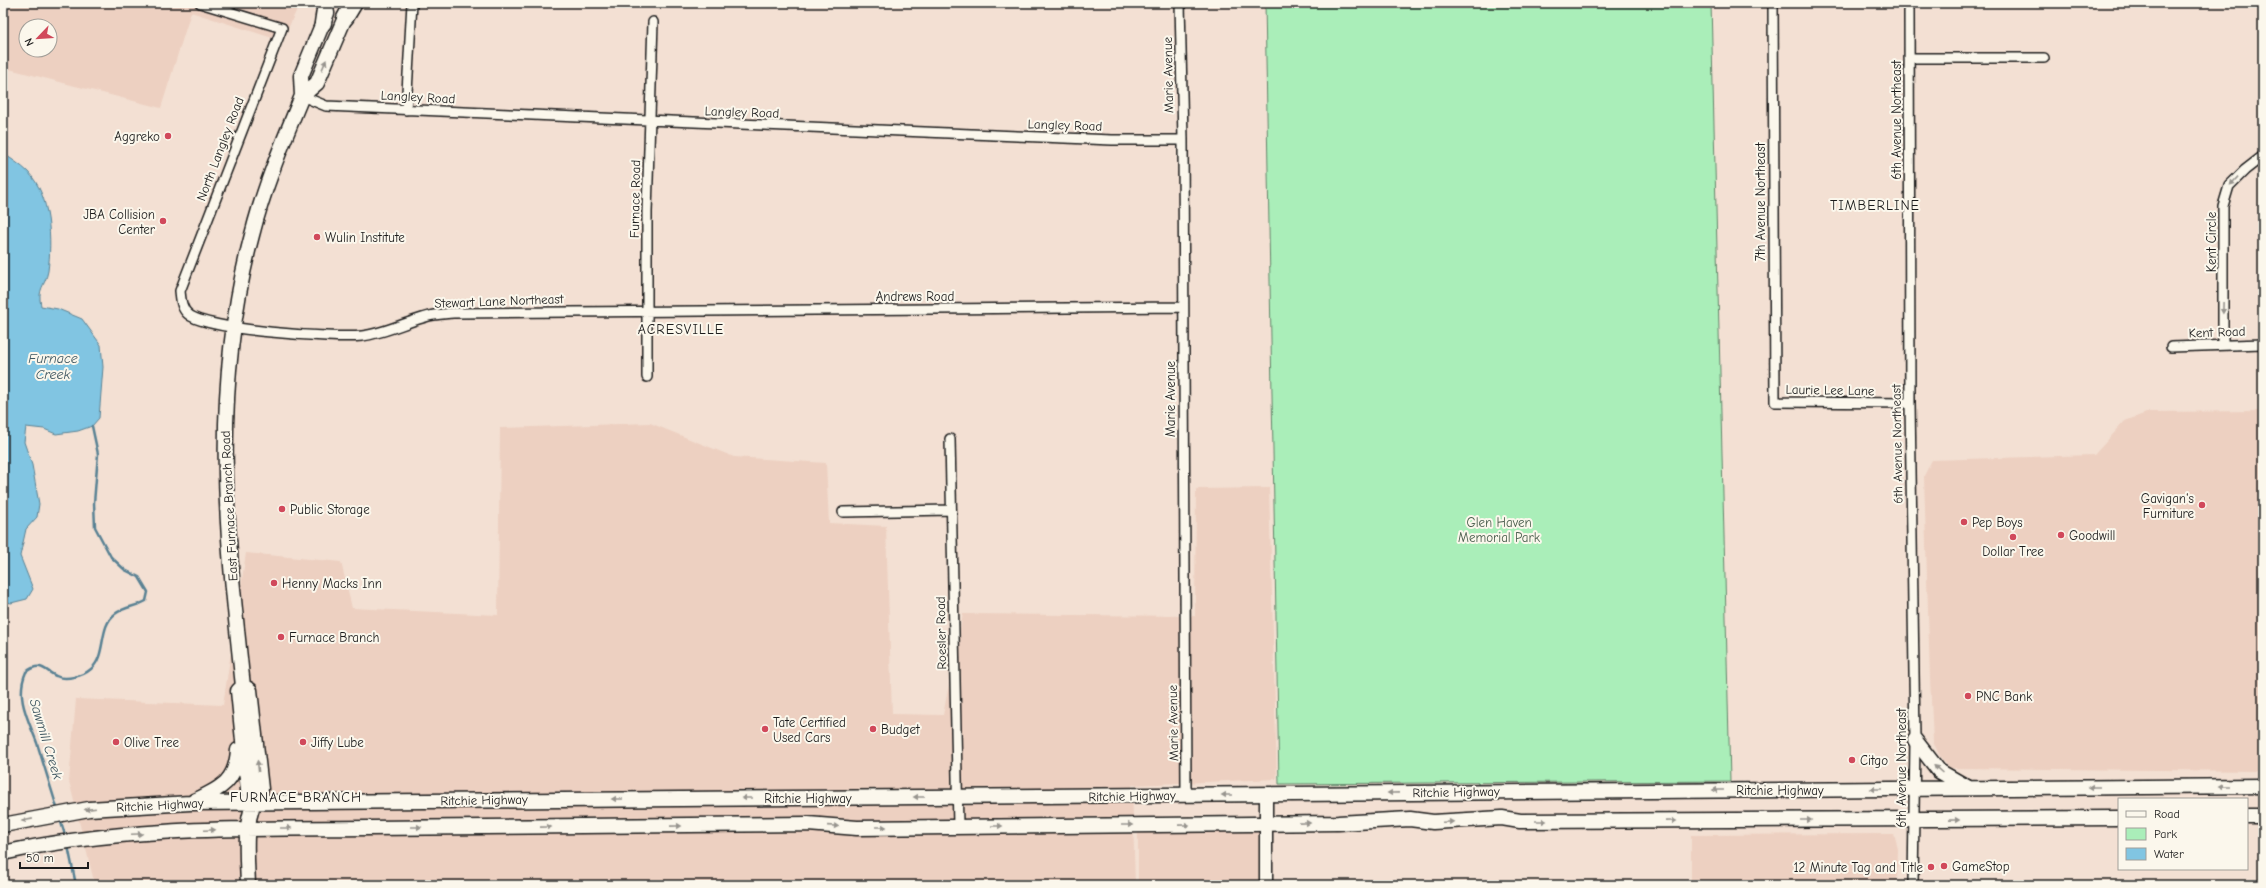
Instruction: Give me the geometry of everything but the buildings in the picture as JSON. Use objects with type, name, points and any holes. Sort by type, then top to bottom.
[{"type":"highway","points":[[323,22],[326,3]]},
{"type":"main road","name":"East Furnace Branch Road","points":[[243,686],[231,571],[225,481],[225,405],[234,327],[243,272],[258,214],[302,96],[301,76],[331,3]]},
{"type":"main road","name":"East Furnace Branch Road","points":[[302,96],[317,83],[350,8]]},
{"type":"main road","name":"East Furnace Branch Road","points":[[243,686],[238,691],[248,790],[252,802]]},
{"type":"main road","name":"East Furnace Branch Road","points":[[243,686],[250,690],[261,789],[252,802]]},
{"type":"main road","points":[[190,803],[225,784],[235,771],[240,713]]},
{"type":"main road","points":[[1915,740],[1939,771],[1970,788]]},
{"type":"main road","name":"Ritchie Highway","points":[[3,825],[67,812],[114,807],[190,803],[2263,786]]},
{"type":"main road","points":[[248,885],[247,829],[252,802]]},
{"type":"main road","points":[[2248,816],[2263,816]]},
{"type":"main road","name":"Ritchie Highway","points":[[3,853],[76,840],[135,834],[247,829],[808,824],[857,828],[1338,823],[1410,819],[1433,822],[1502,818],[1520,821],[2118,818]]},
{"type":"street","name":"North Langley Road","points":[[200,3],[282,28],[180,291],[181,304],[188,314],[198,320],[234,327]]},
{"type":"street","points":[[406,110],[412,3]]},
{"type":"street","name":"Marie Avenue","points":[[1180,3],[1183,140],[1182,307],[1186,795]]},
{"type":"street","name":"7th Avenue Northeast","points":[[1773,3],[1775,402]]},
{"type":"street","name":"6th Avenue Northeast","points":[[1909,3],[1910,404],[1915,740],[1914,885]]},
{"type":"street","name":"Furnace Road","points":[[647,377],[647,212],[653,22]]},
{"type":"street","points":[[1909,58],[2044,58]]},
{"type":"street","name":"Langley Road","points":[[302,96],[326,106],[406,110],[1112,140],[1183,140]]},
{"type":"street","name":"Kent Circle","points":[[2223,344],[2223,206],[2229,186],[2245,170],[2263,156]]},
{"type":"street","name":"Andrews Road","points":[[648,311],[1182,307]]},
{"type":"street","name":"Stewart Lane Northeast","points":[[234,327],[342,337],[382,332],[431,315],[648,311]]},
{"type":"street","name":"Kent Road","points":[[2171,347],[2223,344],[2263,344]]},
{"type":"street","name":"Laurie Lee Lane","points":[[1775,402],[1910,404]]},
{"type":"street","name":"Roesler Road","points":[[950,439],[958,826]]},
{"type":"street","points":[[843,512],[951,510]]},
{"type":"street","points":[[1266,794],[1266,885]]},
{"type":"shaded area","points":[[4,3],[300,3],[282,41],[191,12],[161,108],[9,69],[3,63]]},
{"type":"shaded area","points":[[2263,411],[2263,771],[1950,768],[1941,758],[1933,742],[1924,476],[1932,460],[2094,455],[2125,421],[2149,412]]},
{"type":"shaded area","points":[[650,423],[734,457],[826,463],[829,523],[886,526],[892,714],[943,715],[963,614],[1195,616],[1196,489],[1269,488],[1277,779],[1132,785],[1135,885],[95,885],[69,781],[76,699],[223,705],[246,553],[341,562],[352,608],[498,615],[500,428]]},
{"type":"shaded area","points":[[1260,828],[1259,885],[1138,885],[1138,832]]},
{"type":"shaded area","points":[[1894,834],[1898,849],[1897,885],[1691,885],[1691,835]]},
{"type":"green space","name":"Glen Haven Memorial Park","points":[[1265,3],[1711,3],[1730,781],[1279,784]]},
{"type":"water","name":"Furnace Creek","points":[[3,153],[19,164],[36,182],[45,206],[48,219],[50,246],[47,276],[40,295],[41,306],[58,309],[82,319],[101,345],[103,367],[99,418],[92,426],[78,431],[56,434],[44,429],[26,427],[24,442],[32,465],[39,504],[37,517],[26,529],[20,556],[33,589],[27,599],[11,603],[3,601]]},
{"type":"waterway","name":"Sawmill Creek","points":[[58,811],[37,743],[24,708],[22,690],[26,672],[34,667],[40,667],[56,676],[65,678],[79,676],[88,672],[96,663],[99,656],[106,626],[110,620],[119,611],[146,601],[148,592],[139,577],[125,570],[111,557],[95,527],[94,503],[98,454],[92,426]]},
{"type":"waterway","name":"Sawmill Creek","points":[[60,819],[66,838]]},
{"type":"waterway","name":"Sawmill Creek","points":[[68,846],[76,885]]},
{"type":"place","name":"Aggreko","points":[[168,136]]},
{"type":"place","name":"JBA Collision Center","points":[[163,221]]},
{"type":"place","name":"Wulin Institute","points":[[317,237]]},
{"type":"place","name":"Gavigan's Furniture","points":[[2202,505]]},
{"type":"place","name":"Public Storage","points":[[282,509]]},
{"type":"place","name":"Pep Boys","points":[[1964,522]]},
{"type":"place","name":"Goodwill","points":[[2061,535]]},
{"type":"place","name":"Dollar Tree","points":[[2013,537]]},
{"type":"place","name":"Henny Macks Inn","points":[[274,583]]},
{"type":"place","name":"Furnace Branch","points":[[281,637]]},
{"type":"place","name":"PNC Bank","points":[[1968,696]]},
{"type":"place","name":"Tate Certified Used Cars","points":[[765,729]]},
{"type":"place","name":"Budget","points":[[873,729]]},
{"type":"place","name":"Olive Tree","points":[[116,742]]},
{"type":"place","name":"Jiffy Lube","points":[[303,742]]},
{"type":"place","name":"Citgo","points":[[1852,760]]},
{"type":"place","name":"GameStop","points":[[1944,866]]},
{"type":"place","name":"12 Minute Tag and Title","points":[[1931,867]]},
{"type":"district","name":"TIMBERLINE","points":[[1875,205]]},
{"type":"district","name":"ACRESVILLE","points":[[681,329]]},
{"type":"district","name":"FURNACE BRANCH","points":[[296,797]]}]
